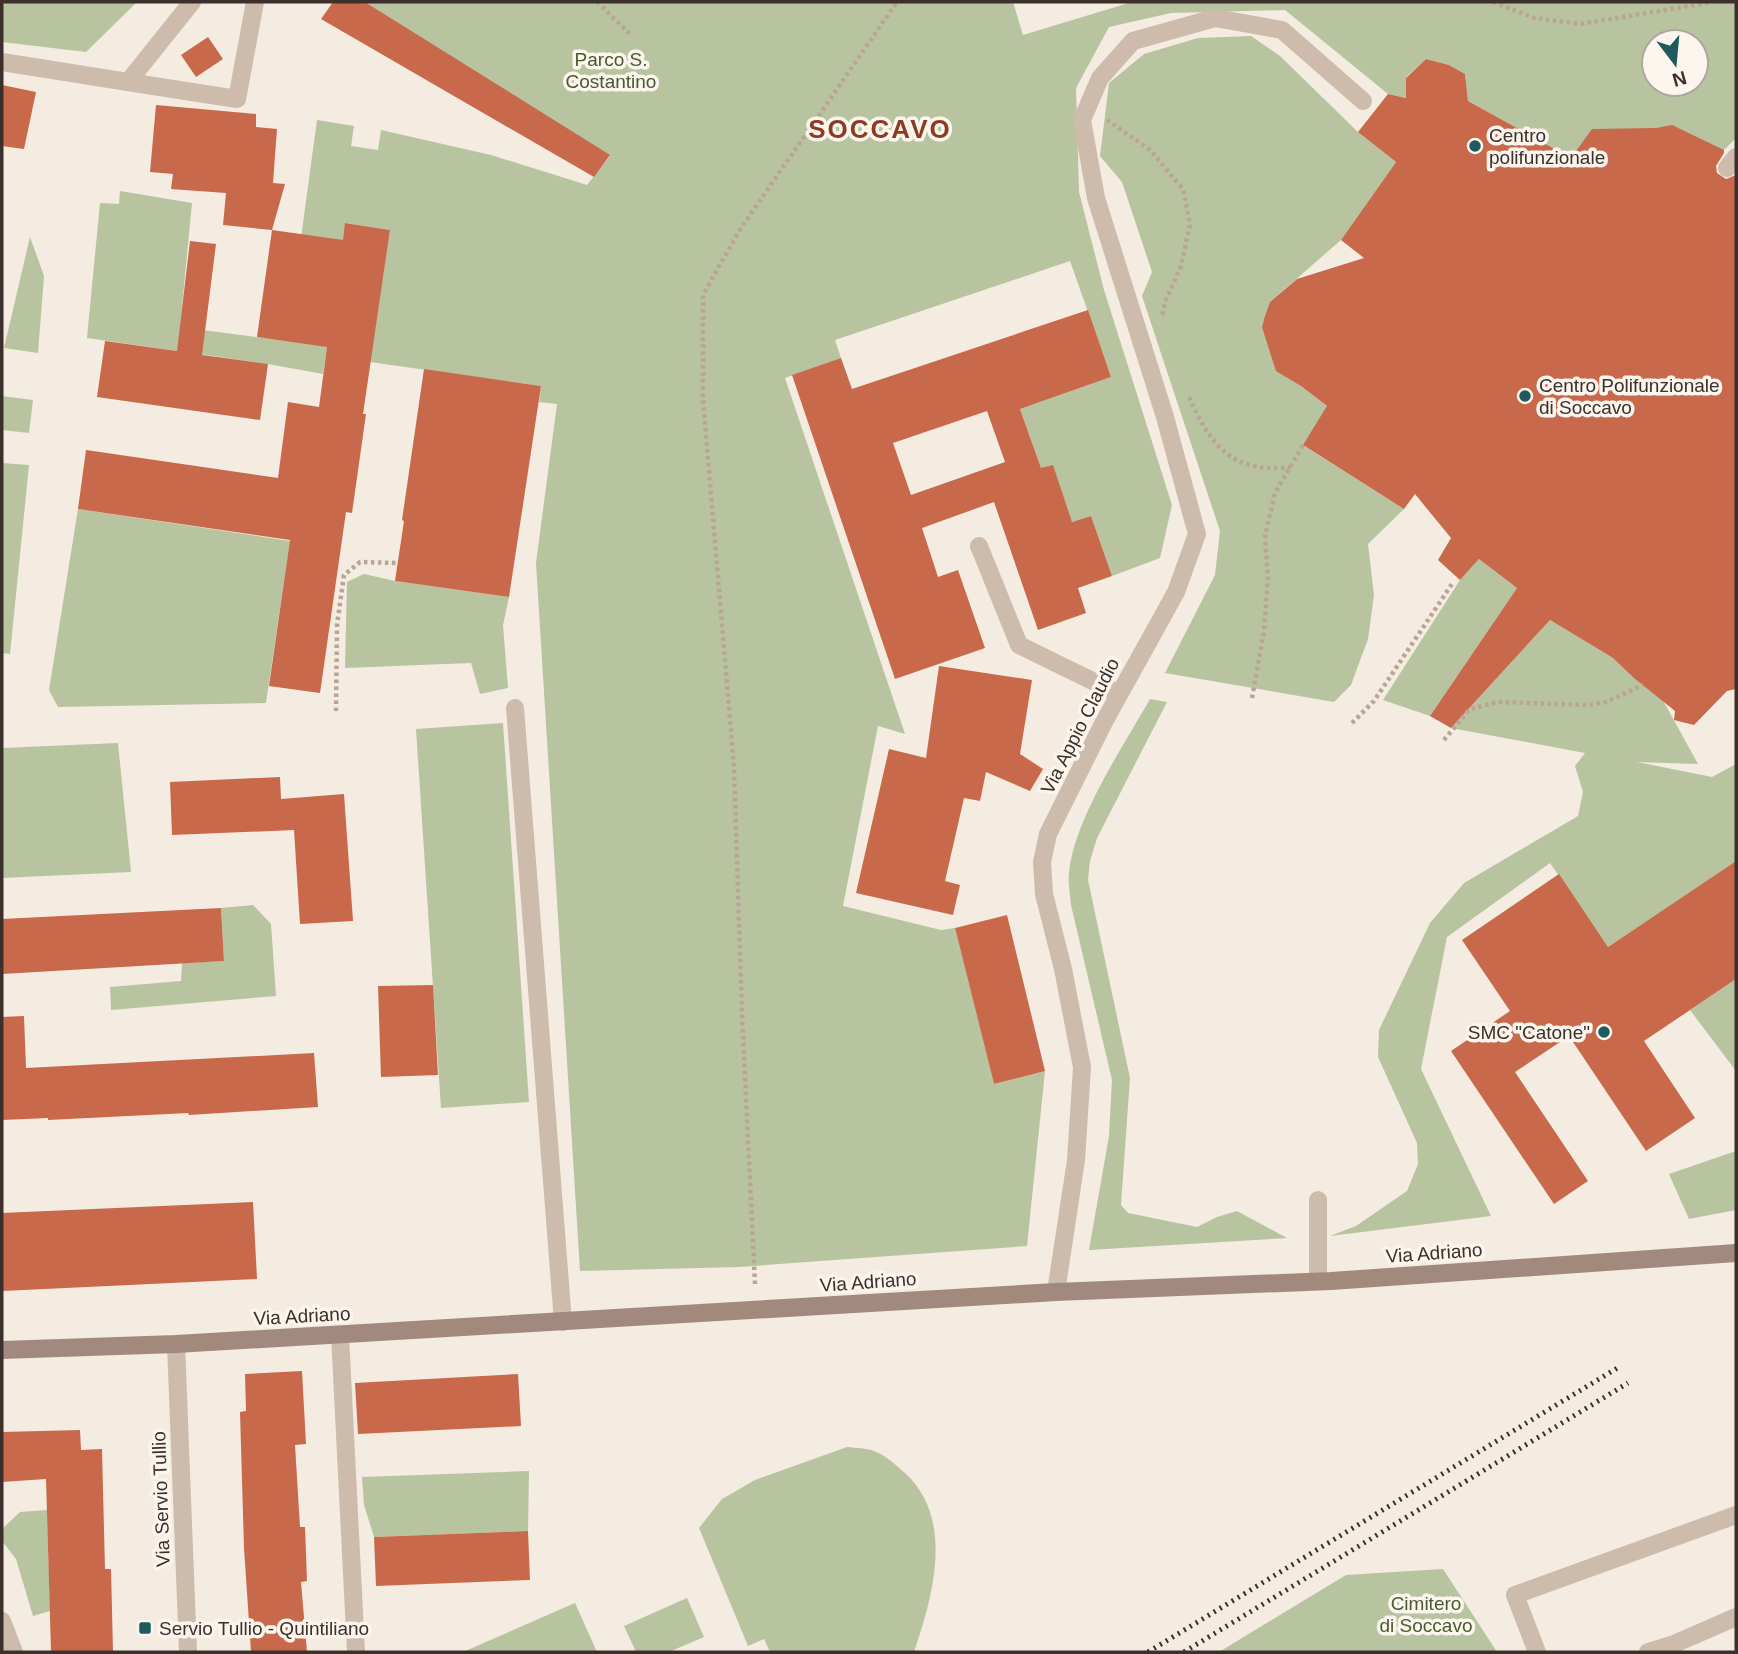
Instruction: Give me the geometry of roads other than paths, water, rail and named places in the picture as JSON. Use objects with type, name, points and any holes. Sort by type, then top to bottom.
[{"type":"street","points":[[128,82],[192,2]]},
{"type":"street","points":[[2,62],[237,99],[255,2]]},
{"type":"street","name":"Via Appio Claudio","points":[[1056,1292],[1076,1160],[1083,1067],[1044,894],[1042,862],[1048,834],[1119,694],[1176,592],[1198,534],[1165,416],[1096,198],[1082,120],[1100,78],[1133,41],[1215,18],[1282,30],[1363,101]]},
{"type":"street","points":[[979,547],[1019,645],[1119,694]]},
{"type":"street","points":[[514,708],[563,1322]]},
{"type":"street","points":[[1318,1200],[1318,1281]]},
{"type":"street","name":"Via Adriano","points":[[2,1350],[176,1344],[1056,1292],[1318,1281],[1736,1253]]},
{"type":"street","points":[[340,1335],[356,1652]]},
{"type":"street","name":"Via Servio Tullio","points":[[176,1344],[188,1652]]},
{"type":"street","points":[[1536,1652],[1515,1595],[1736,1515]]},
{"type":"street","points":[[1648,1652],[1674,1644],[1736,1617]]},
{"type":"street","points":[[2,1621],[14,1652]]},
{"type":"railway","points":[[1148,1652],[1619,1367]]},
{"type":"railway","points":[[1184,1652],[1628,1383]]},
{"type":"place","name":"Centro polifunzionale","points":[[1475,146]]},
{"type":"place","name":"Centro Polifunzionale di Soccavo","points":[[1525,396]]},
{"type":"place","name":"SMC \"Catone\"","points":[[1604,1032]]},
{"type":"place","name":"Servio Tullio - Quintiliano","points":[[145,1628]]},
{"type":"district","name":"SOCCAVO","points":[[880,129]]},
{"type":"park label","name":"Parco S. Costantino","points":[[611,70]]},
{"type":"park label","name":"Cimitero di Soccavo","points":[[1426,1614]]}]
